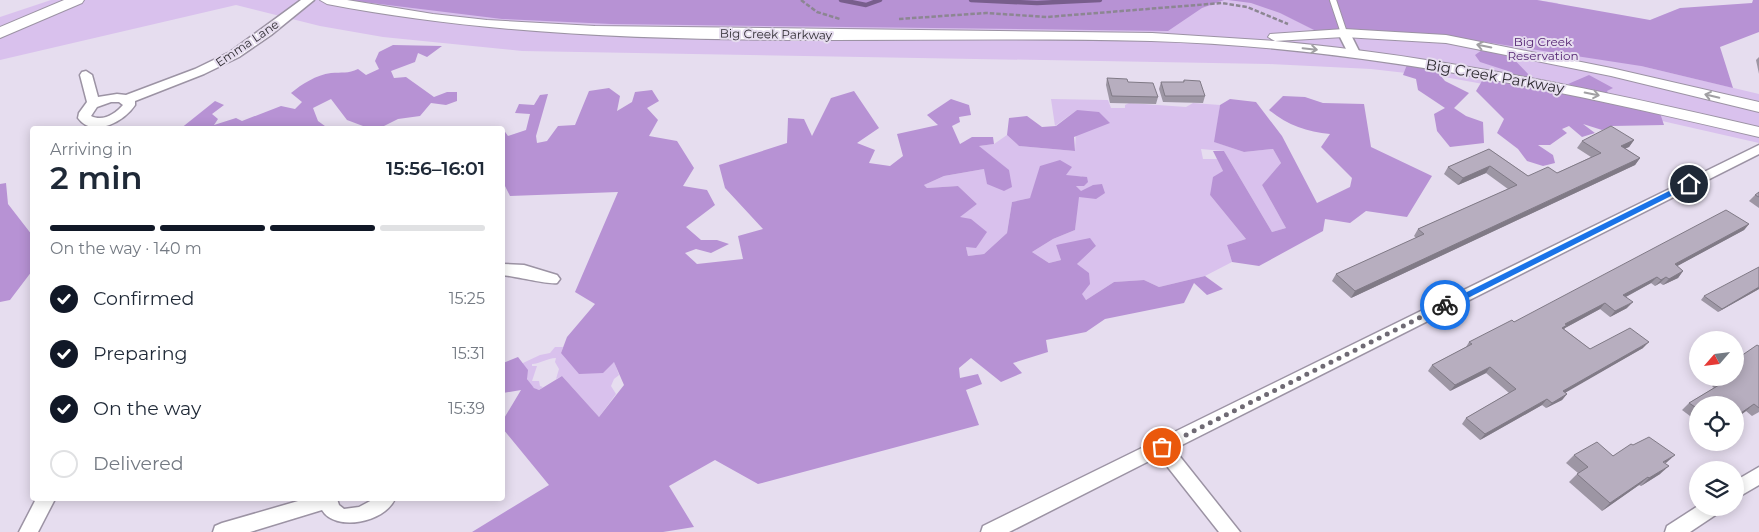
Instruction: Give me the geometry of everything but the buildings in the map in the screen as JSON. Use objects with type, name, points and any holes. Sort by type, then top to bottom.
[{"type":"main road","points":[[0,33],[77,0]]},
{"type":"street","name":"Emma Lane","points":[[94,104],[108,99],[126,100],[149,88],[208,69],[226,60],[308,0]]},
{"type":"street","name":"Big Creek Parkway","points":[[327,0],[431,17],[517,26],[624,32],[1143,37],[1227,40],[1446,66],[1606,97],[1759,132]]},
{"type":"street","points":[[1344,33],[1354,54]]},
{"type":"street","name":"Big Creek Parkway","points":[[1227,40],[1344,33],[1446,39],[1611,72],[1759,107]]},
{"type":"street","points":[[86,75],[94,104],[84,115],[90,126],[118,117],[127,109],[129,102],[126,100]]},
{"type":"street","points":[[990,532],[1759,149]]},
{"type":"street","points":[[505,269],[524,270],[552,279]]},
{"type":"street","points":[[1162,447],[1231,532]]},
{"type":"street","points":[[1744,485],[1759,475]]},
{"type":"street","points":[[28,532],[45,501]]},
{"type":"street","points":[[222,532],[325,501]]},
{"type":"street","points":[[328,501],[329,508],[334,514],[352,519],[373,511],[384,501]]},
{"type":"street","points":[[1674,532],[1698,516]]},
{"type":"lane","points":[[1333,0],[1344,33]]},
{"type":"path","points":[[801,0],[817,12],[830,18],[844,20]]},
{"type":"path","points":[[898,20],[986,13],[1047,17],[1222,3],[1247,7],[1291,26]]},
{"type":"green space","name":"Big Creek Reservation","points":[[51,0],[1537,0],[1557,3],[1641,66],[1759,94],[1759,143],[1561,98],[1450,78],[1371,69],[1269,64],[522,51],[383,37],[320,26],[236,5],[0,60],[0,17]]},
{"type":"green space","points":[[347,0],[1224,0],[1202,8],[1168,31],[611,24],[502,19]]},
{"type":"green space","points":[[1228,0],[1537,0],[1650,20],[1680,8],[1752,3],[1753,0],[1759,0],[1759,32],[1720,47],[1733,88],[1641,66],[1439,35],[1314,30],[1280,13],[1251,3]]},
{"type":"green space","points":[[393,45],[442,46],[427,57],[418,53],[415,62],[391,71],[394,78],[406,77],[434,97],[447,92],[457,92],[457,101],[446,105],[431,103],[420,116],[398,119],[384,126],[363,126],[347,120],[331,99],[313,108],[318,121],[325,126],[184,126],[215,101],[224,105],[212,114],[218,119],[214,125],[236,118],[242,121],[281,106],[295,109],[302,102],[291,93],[305,83],[325,74],[358,69],[366,75],[379,69],[375,61],[379,52]]},
{"type":"green space","points":[[1489,45],[1502,47],[1530,76],[1531,88],[1547,92],[1555,82],[1592,93],[1568,84],[1589,75],[1613,88],[1607,91],[1617,103],[1625,106],[1643,107],[1660,113],[1664,125],[1612,126],[1602,130],[1583,124],[1595,133],[1582,137],[1569,126],[1562,129],[1567,133],[1550,145],[1538,145],[1553,155],[1555,163],[1543,166],[1527,161],[1518,149],[1497,133],[1504,119],[1476,91],[1482,81],[1508,71],[1480,62],[1475,55]]},
{"type":"green space","points":[[1408,62],[1433,67],[1445,81],[1469,93],[1454,108],[1466,116],[1483,122],[1484,143],[1450,147],[1437,131],[1434,114],[1445,108],[1418,90],[1416,79],[1403,75]]},
{"type":"green space","points":[[609,88],[620,96],[617,111],[632,102],[635,92],[652,90],[659,101],[647,108],[658,120],[649,136],[677,141],[694,168],[683,186],[707,190],[715,205],[686,227],[701,240],[717,240],[729,244],[711,253],[696,249],[685,253],[697,264],[743,259],[738,236],[763,229],[725,188],[719,165],[787,143],[788,118],[804,119],[812,136],[831,98],[854,91],[879,128],[857,143],[875,150],[869,163],[890,166],[903,156],[897,134],[938,125],[927,115],[951,99],[969,105],[971,115],[959,117],[960,122],[952,126],[960,144],[972,137],[993,137],[994,144],[979,146],[1009,170],[1012,187],[1004,191],[987,184],[984,169],[944,176],[924,185],[927,188],[958,186],[977,204],[960,217],[971,219],[987,232],[976,248],[966,247],[968,256],[984,254],[1007,233],[1012,202],[1030,198],[1040,166],[1060,160],[1072,167],[1066,175],[1087,177],[1088,182],[1084,186],[1076,186],[1081,191],[1093,185],[1102,184],[1105,193],[1096,199],[1079,197],[1075,230],[1053,239],[1032,252],[1049,263],[1061,260],[1056,245],[1090,238],[1096,246],[1077,264],[1089,273],[1090,284],[1082,294],[1086,300],[1114,282],[1144,280],[1159,287],[1205,276],[1223,289],[1207,295],[1194,283],[1184,303],[1105,319],[1086,332],[1046,340],[1048,352],[1013,363],[1022,373],[1001,382],[971,358],[959,368],[960,378],[978,374],[982,384],[966,390],[979,425],[758,484],[715,460],[669,486],[694,527],[663,532],[472,532],[549,485],[505,431],[505,417],[521,390],[505,393],[505,362],[518,357],[528,370],[527,379],[534,388],[539,390],[562,376],[599,417],[624,385],[614,362],[603,373],[579,374],[561,353],[567,337],[595,304],[575,292],[618,192],[510,196],[505,186],[505,132],[508,136],[526,130],[530,114],[515,113],[519,104],[534,105],[540,95],[548,94],[536,136],[537,143],[547,141],[558,126],[575,125],[589,91]]},
{"type":"green space","points":[[1283,96],[1305,97],[1323,103],[1364,104],[1371,147],[1432,176],[1407,217],[1366,211],[1350,223],[1325,219],[1323,231],[1259,266],[1232,262],[1227,245],[1246,239],[1210,195],[1213,177],[1223,171],[1213,151],[1224,151],[1272,232],[1286,228],[1262,185],[1281,163],[1273,149],[1244,152],[1214,142],[1220,105],[1230,99],[1256,102],[1282,136],[1317,203],[1350,187],[1352,178],[1321,147],[1330,134],[1313,132],[1298,127],[1283,120],[1269,110]]},
{"type":"green space","points":[[1051,99],[1108,100],[1111,108],[1125,108],[1125,105],[1129,103],[1186,107],[1193,103],[1220,105],[1215,142],[1244,152],[1273,149],[1281,163],[1262,185],[1286,228],[1272,232],[1224,151],[1201,149],[1203,159],[1217,159],[1223,171],[1210,195],[1246,239],[1227,245],[1232,262],[1205,276],[1159,287],[1144,280],[1114,282],[1086,300],[1081,294],[1077,264],[1096,246],[1056,245],[1061,260],[1049,263],[1032,252],[1053,239],[1075,230],[1078,197],[1093,185],[1081,192],[1076,186],[1082,176],[1069,178],[1065,175],[1072,167],[1030,198],[1012,202],[1007,233],[984,254],[968,256],[959,217],[977,204],[958,186],[927,188],[924,185],[944,176],[984,169],[1004,191],[979,146],[994,144],[1007,135],[1019,146],[1075,151],[1077,110],[1055,126]]},
{"type":"green space","points":[[1077,110],[1099,112],[1110,123],[1074,137],[1075,151],[1019,146],[1007,135],[1009,118],[1027,116],[1042,127],[1056,126]]},
{"type":"green space","points":[[6,183],[8,204],[30,232],[30,274],[10,300],[0,302],[0,184]]},
{"type":"green space","points":[[555,347],[563,347],[561,353],[614,361],[619,375],[614,379],[611,386],[616,394],[599,417],[562,376],[556,379],[559,369],[555,362],[556,358],[532,364],[532,366],[537,366],[532,381],[539,381],[540,386],[543,387],[539,390],[530,383],[523,363],[540,355],[550,353]]},
{"type":"waterway","points":[[841,0],[866,5],[880,0]]},
{"type":"waterway","points":[[971,0],[1037,3],[1100,0]]},
{"type":"way so far","points":[[1162,447],[1445,305]]},
{"type":"route","points":[[1445,305],[1689,184]]}]
